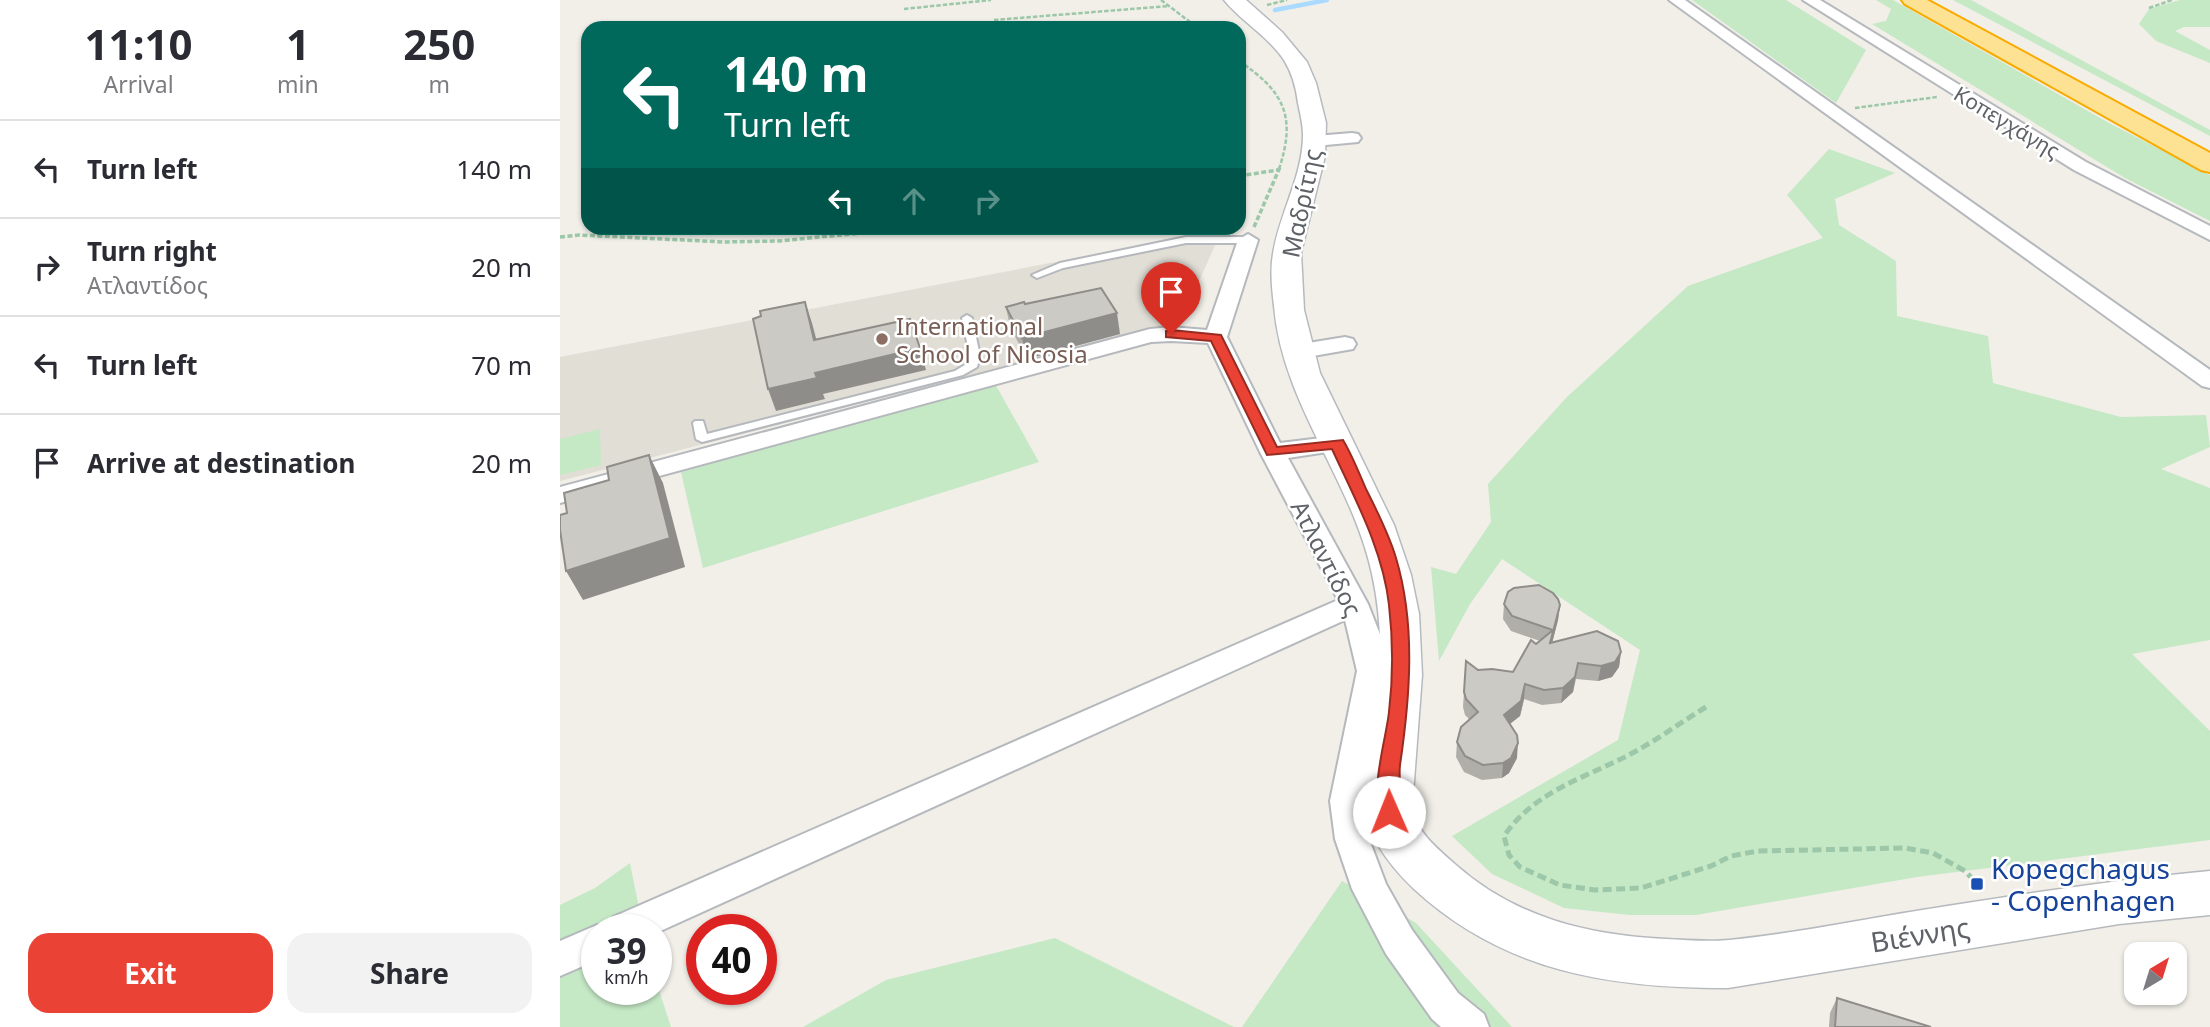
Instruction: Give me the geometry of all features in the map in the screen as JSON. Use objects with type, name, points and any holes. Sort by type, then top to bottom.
[{"type":"highway","points":[[1912,0],[2114,114],[2210,164]]},
{"type":"highway","points":[[1935,0],[2210,150]]},
{"type":"street","points":[[1676,0],[2210,381]]},
{"type":"street","name":"Κοπεγχάγης","points":[[1810,0],[2058,153],[2210,234]]},
{"type":"street","name":"Μαδρίτης","points":[[1240,4],[1276,36],[1297,63],[1308,92],[1315,141],[1287,254],[1290,312],[1296,352],[1387,557],[1398,604],[1401,656],[1399,711],[1389,776],[1389,812],[1400,842],[1433,877],[1460,899],[1532,938],[1575,953],[1625,962],[1670,965]]},
{"type":"street","points":[[1315,141],[1352,138]]},
{"type":"street","points":[[560,495],[1150,336],[1171,334],[1216,337],[1248,240]]},
{"type":"street","name":"Ατλαντίδος","points":[[1216,337],[1272,452],[1354,604],[1366,637],[1373,671],[1347,801],[1352,839],[1370,889],[1399,942],[1445,1006],[1469,1027]]},
{"type":"street","points":[[1296,352],[1345,344]]},
{"type":"street","points":[[1272,452],[1338,444]]},
{"type":"street","points":[[660,914],[1354,604]]},
{"type":"street","name":"Βιέννης","points":[[1670,965],[1728,964],[2119,902],[2210,893]]},
{"type":"street","points":[[560,959],[581,949]]},
{"type":"lane","points":[[1037,275],[1060,266],[1186,240],[1248,240]]},
{"type":"lane","points":[[699,423],[702,439],[959,373],[973,365],[975,356],[967,318]]},
{"type":"path","points":[[904,9],[991,0]]},
{"type":"path","points":[[1161,0],[1189,21]]},
{"type":"path","points":[[1240,4],[1287,0]]},
{"type":"path","points":[[2149,8],[2172,0]]},
{"type":"path","points":[[994,20],[1169,6]]},
{"type":"path","points":[[1246,66],[1265,79],[1279,97],[1286,126],[1282,158],[1269,197],[1248,240]]},
{"type":"path","points":[[1849,109],[1937,97]]},
{"type":"path","points":[[1246,175],[1278,170]]},
{"type":"path","points":[[560,237],[581,234]]},
{"type":"path","points":[[595,235],[724,243],[841,235]]},
{"type":"path","points":[[1706,707],[1637,751],[1551,792],[1512,821],[1504,836],[1510,855],[1520,867],[1560,885],[1595,890],[1641,888],[1710,866],[1731,856],[1758,851],[1905,848],[1933,853],[1965,871],[2010,919]]},
{"type":"shaded area","name":"International School of Nicosia","points":[[1196,235],[1220,235],[1181,321],[560,481],[560,357]]},
{"type":"green space","points":[[1692,0],[1786,0],[1866,50],[1836,103]]},
{"type":"green space","points":[[1876,0],[1893,0],[2109,123],[2210,175],[2210,221],[2125,178],[1872,24],[1886,21],[1891,9]]},
{"type":"green space","points":[[1953,0],[1971,0],[2210,130],[2210,136]]},
{"type":"green space","points":[[2180,0],[2210,0],[2210,27],[2184,27],[2175,31],[2210,50],[2210,63],[2156,41],[2139,24],[2149,9]]},
{"type":"green space","points":[[1829,149],[1895,173],[1835,199],[1839,225],[1896,261],[1897,316],[1988,336],[1993,383],[2121,417],[2206,415],[2210,447],[2161,469],[2210,488],[2210,640],[2132,654],[2210,731],[2210,840],[1917,877],[1696,915],[1630,915],[1564,908],[1492,874],[1452,836],[1618,740],[1640,650],[1502,559],[1470,604],[1439,661],[1431,567],[1456,574],[1491,522],[1488,484],[1567,397],[1688,286],[1823,238],[1787,195]]},
{"type":"green space","points":[[994,382],[1039,462],[703,568],[681,472]]},
{"type":"green space","points":[[600,429],[601,465],[560,475],[560,439]]},
{"type":"green space","points":[[630,863],[640,913],[581,914],[581,938],[560,947],[560,905],[595,888]]},
{"type":"green space","points":[[1342,881],[1416,923],[1512,1027],[1242,1027]]},
{"type":"green space","points":[[1055,938],[1234,1027],[803,1027],[886,980]]},
{"type":"green space","points":[[581,966],[581,1005],[664,1005],[671,1027],[560,1027],[560,976]]},
{"type":"building","points":[[1101,288],[1117,313],[1022,338],[1006,307],[1024,302],[1025,304]]},
{"type":"building","points":[[805,302],[814,340],[910,319],[920,348],[815,373],[817,378],[768,389],[753,319],[761,316],[760,311]]},
{"type":"building","points":[[649,455],[670,538],[566,571],[560,530],[560,515],[567,513],[564,493],[609,480],[607,467]]},
{"type":"building","points":[[1539,585],[1553,593],[1560,605],[1550,643],[1597,631],[1618,641],[1621,652],[1615,662],[1601,666],[1578,663],[1575,677],[1563,688],[1544,690],[1525,684],[1521,701],[1504,715],[1517,735],[1518,743],[1511,758],[1503,763],[1483,765],[1465,756],[1457,742],[1461,727],[1478,712],[1466,699],[1464,692],[1466,661],[1478,670],[1513,672],[1531,640],[1536,644],[1553,630],[1512,616],[1504,604],[1508,592],[1514,588]]},
{"type":"building","points":[[1837,998],[1931,1027],[1835,1027]]},
{"type":"waterway","points":[[1275,10],[1327,0]]},
{"type":"place","name":"International School of Nicosia","points":[[882,339]]},
{"type":"place","name":"Kopegchagus - Copenhagen","points":[[1977,884]]},
{"type":"route","points":[[1171,334],[1216,337],[1272,452],[1338,444],[1387,557],[1398,604],[1401,656],[1399,711],[1389,776],[1389,812]]}]
